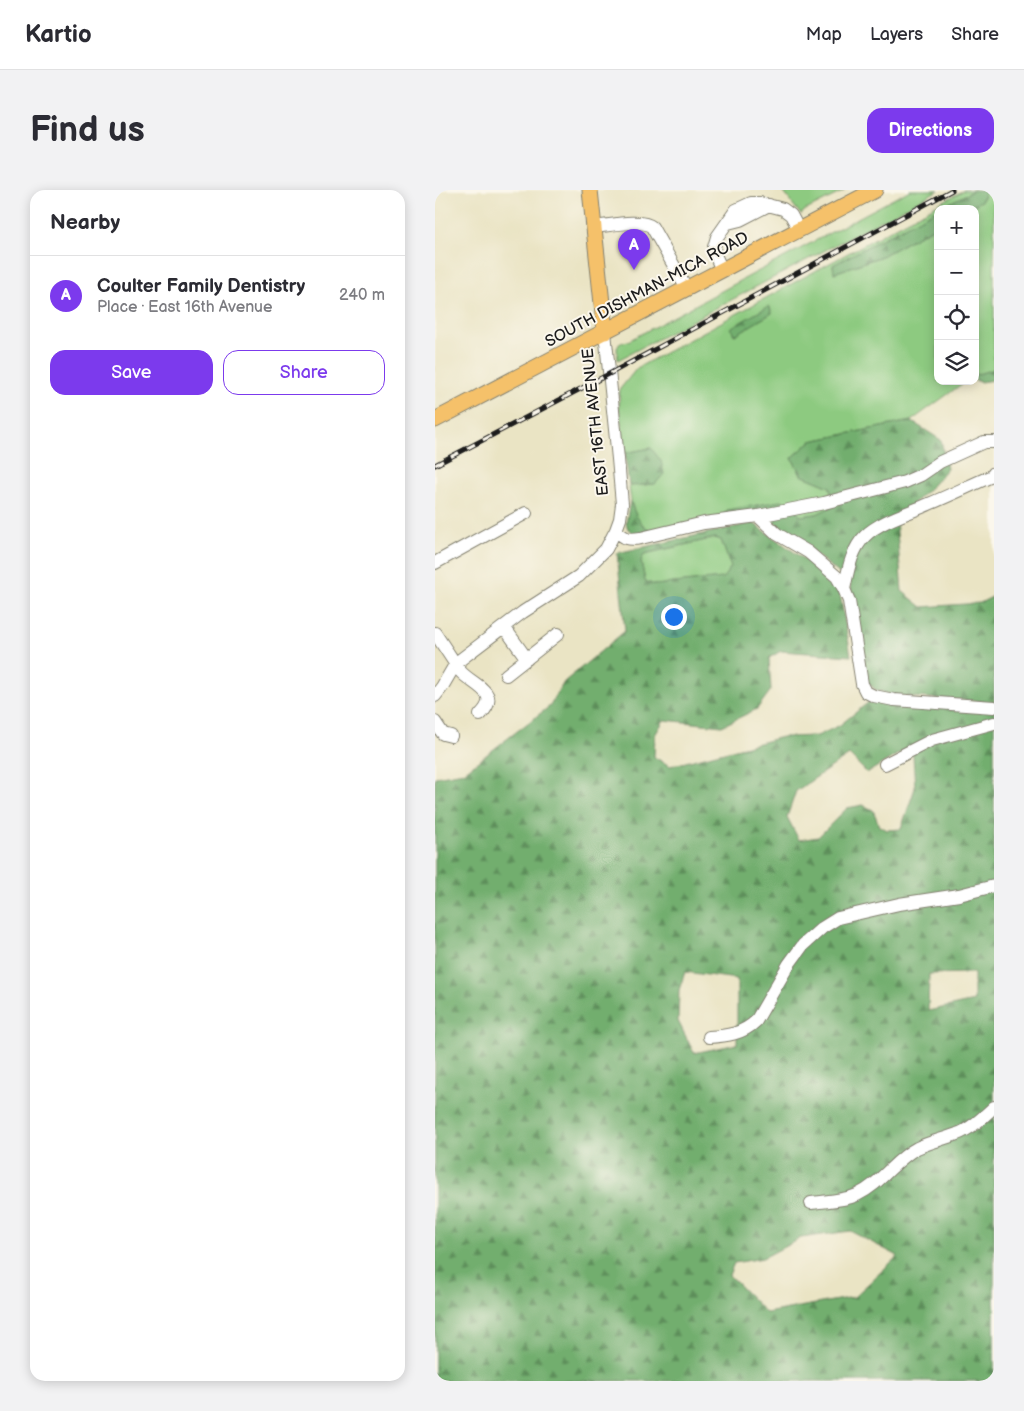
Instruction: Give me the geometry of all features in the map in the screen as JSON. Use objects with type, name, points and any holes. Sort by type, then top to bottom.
[{"type":"main road","name":"EAST 16TH AVENUE","points":[[590,190],[605,332]]},
{"type":"main road","name":"SOUTH DISHMAN-MICA ROAD","points":[[435,420],[875,190]]},
{"type":"street","points":[[722,270],[715,255],[714,247],[717,238],[736,210],[751,203],[783,209],[791,215],[799,230]]},
{"type":"street","points":[[593,227],[648,224],[687,289]]},
{"type":"street","name":"EAST 16TH AVENUE","points":[[456,663],[523,612],[579,576],[606,549],[616,530],[622,504],[605,332]]},
{"type":"street","points":[[616,530],[622,537],[630,540],[704,523],[758,516],[824,503],[905,482],[921,475],[940,462],[975,446],[984,442],[994,442]]},
{"type":"street","points":[[844,589],[849,562],[856,548],[864,537],[878,526],[992,476],[994,473]]},
{"type":"street","points":[[435,563],[526,513]]},
{"type":"street","points":[[758,516],[777,534],[808,552],[837,578],[844,589],[849,601],[862,684],[866,692],[874,696],[894,700],[994,707]]},
{"type":"street","points":[[503,627],[527,658]]},
{"type":"street","points":[[435,633],[464,676],[478,685],[487,695],[489,704],[480,715]]},
{"type":"street","points":[[506,675],[558,634]]},
{"type":"street","points":[[435,696],[456,663]]},
{"type":"street","points":[[435,722],[443,734],[451,736]]},
{"type":"street","points":[[885,764],[932,740],[994,723]]},
{"type":"street","points":[[709,1037],[732,1035],[752,1025],[803,945],[822,928],[838,918],[899,904],[953,896],[994,886]]},
{"type":"street","points":[[811,1203],[857,1195],[878,1181],[900,1158],[927,1144],[959,1134],[994,1107]]},
{"type":"green space","points":[[782,190],[844,191],[804,211],[801,215]]},
{"type":"green space","points":[[910,190],[939,190],[618,360],[617,348],[620,343],[628,341]]},
{"type":"green space","points":[[964,190],[974,190],[946,205],[936,205]]},
{"type":"green space","points":[[974,190],[986,190],[981,201],[974,205],[946,205]]},
{"type":"green space","points":[[986,190],[994,190],[994,369],[979,374],[979,205],[974,205],[981,201]]},
{"type":"green space","points":[[934,206],[934,211],[833,265],[834,273],[882,256],[934,227],[934,385],[960,385],[911,421],[811,441],[792,458],[801,475],[830,487],[833,506],[817,514],[721,518],[652,531],[637,518],[629,486],[655,484],[651,448],[625,453],[619,406],[620,389],[637,368]],"holes":[[[770,307],[772,313],[734,335],[731,328]]]},
{"type":"green space","points":[[934,211],[934,227],[882,256],[834,273],[833,265]]},
{"type":"green space","points":[[769,306],[772,313],[735,335],[730,328]]},
{"type":"green space","points":[[994,369],[994,380],[979,382],[979,374]]},
{"type":"green space","points":[[911,421],[941,440],[947,469],[896,520],[902,591],[922,607],[980,603],[994,596],[994,702],[894,696],[876,690],[867,682],[850,582],[762,512],[721,518],[727,510],[781,501],[793,506],[800,516],[817,514],[833,506],[830,487],[801,475],[792,458],[811,441]]},
{"type":"green space","points":[[651,448],[661,461],[664,474],[655,484],[629,486],[625,453]]},
{"type":"green space","points":[[630,501],[640,522],[652,531],[636,534],[628,529],[626,523]]},
{"type":"green space","points":[[753,523],[838,583],[851,656],[781,651],[769,658],[771,690],[757,709],[722,726],[664,720],[655,735],[654,757],[670,766],[782,737],[817,736],[840,725],[870,701],[994,709],[994,1381],[435,1381],[435,777],[464,772],[550,706],[564,682],[625,631],[617,553]],"holes":[[[715,538],[721,540],[731,567],[723,578],[655,585],[645,581],[641,561],[644,554]],[[908,748],[913,755],[915,788],[901,829],[887,830],[879,825],[873,810],[863,805],[847,808],[818,837],[799,840],[787,817],[796,791],[849,755],[867,773]],[[685,972],[737,979],[737,1044],[694,1053],[678,1021],[679,990]],[[974,973],[974,1001],[928,1011],[929,974]],[[850,1231],[898,1256],[854,1297],[766,1313],[729,1275],[734,1263],[763,1258],[801,1238]]]},
{"type":"green space","points":[[715,538],[721,540],[731,567],[723,578],[655,585],[645,581],[641,561],[644,554]]},
{"type":"railway","points":[[435,465],[952,190]]},
{"type":"place","name":"Coulter Family Dentistry","points":[[634,270]]}]
